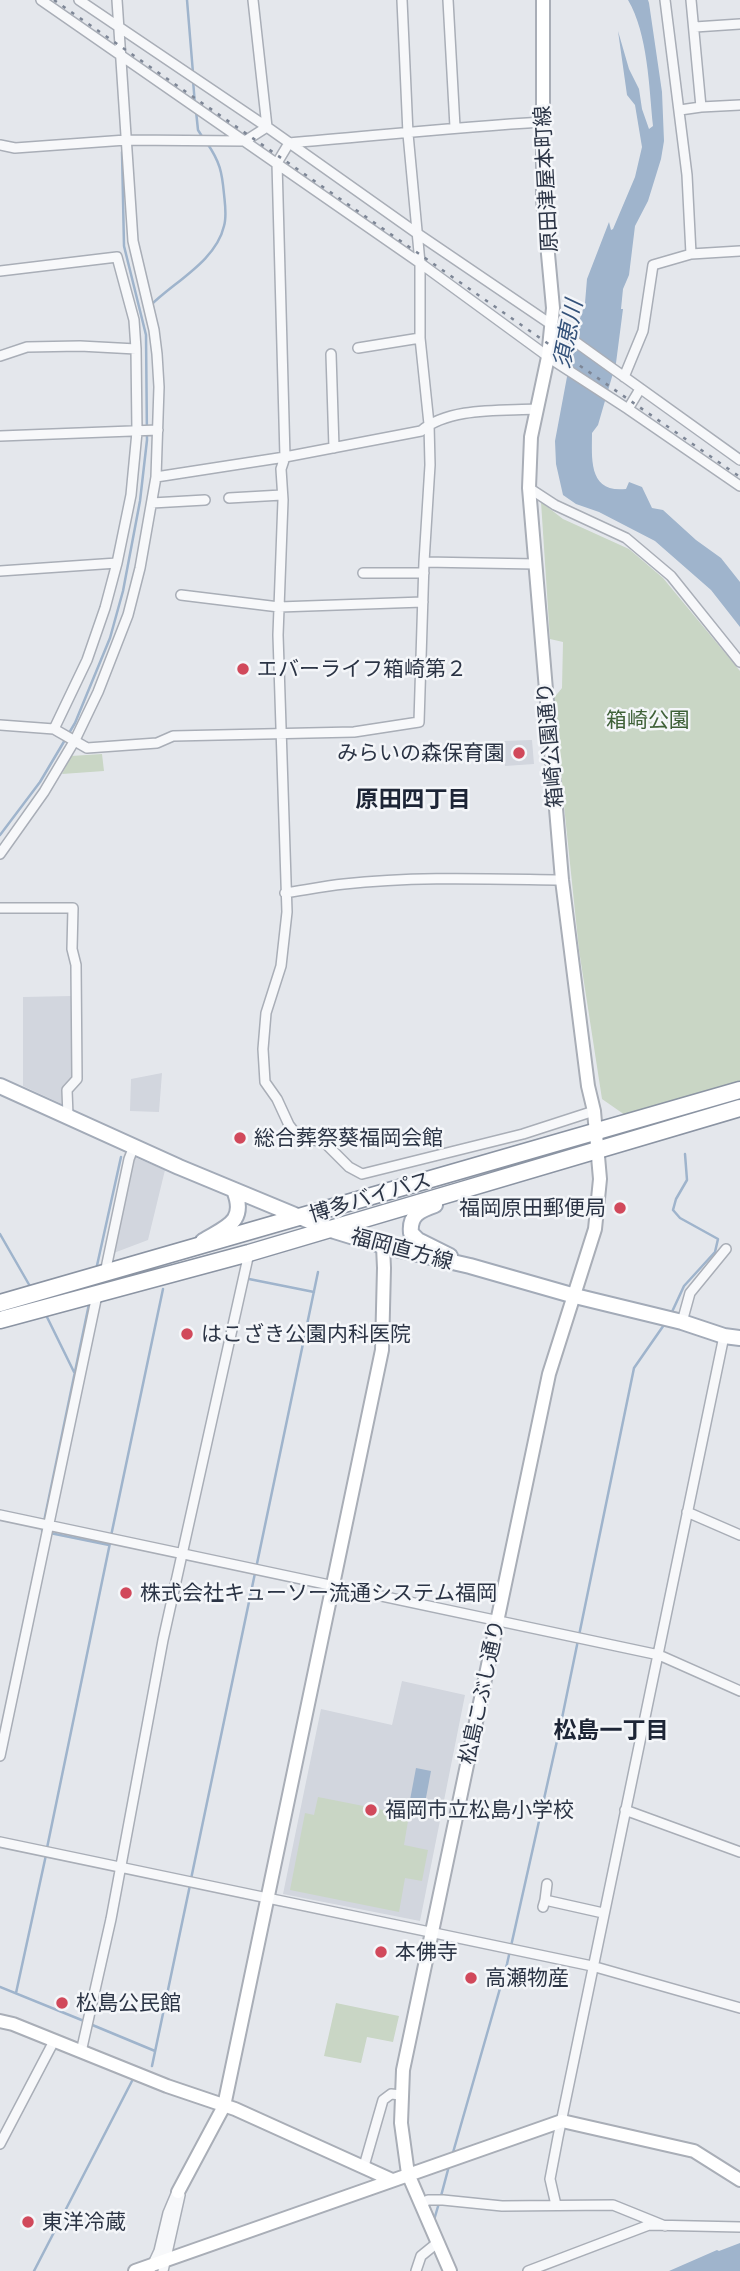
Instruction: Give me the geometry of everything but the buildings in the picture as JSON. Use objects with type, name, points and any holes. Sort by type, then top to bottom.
[{"type":"highway","name":"博多バイパス","points":[[0,1304],[740,1090]]},
{"type":"highway","name":"博多バイパス","points":[[0,1320],[331,1230],[740,1108]]},
{"type":"main road","name":"福岡直方線","points":[[0,1086],[331,1230],[383,1246],[470,1266],[575,1296],[682,1322],[724,1336],[740,1338]]},
{"type":"main road","points":[[470,1266],[414,1237],[410,1227],[416,1212],[532,1170]]},
{"type":"main road","points":[[183,1252],[231,1225],[237,1216],[239,1203],[234,1190]]},
{"type":"street","points":[[41,0],[420,263],[551,359],[740,486]]},
{"type":"street","points":[[79,0],[556,328],[740,460]]},
{"type":"street","points":[[0,854],[39,800],[98,692],[128,615],[156,477],[157,354],[133,241],[117,0]]},
{"type":"street","points":[[253,0],[267,127]]},
{"type":"street","points":[[0,725],[56,730],[87,748],[157,743],[173,736],[354,732],[419,722],[430,465],[429,424],[420,338],[420,263],[408,134],[402,0]]},
{"type":"street","points":[[448,0],[455,127]]},
{"type":"street","name":"原田津屋本町線","points":[[543,0],[544,201],[556,328],[551,359]]},
{"type":"street","points":[[665,0],[690,198],[691,254]]},
{"type":"street","points":[[691,0],[701,107]]},
{"type":"street","points":[[695,27],[740,24]]},
{"type":"street","points":[[680,110],[740,105]]},
{"type":"street","points":[[289,144],[408,134],[455,127],[542,122]]},
{"type":"street","points":[[0,145],[15,148],[126,140],[245,141],[267,127]]},
{"type":"street","points":[[289,144],[276,163],[285,457],[281,469],[279,607],[286,912],[281,967],[266,1013],[265,1082],[296,1134],[324,1142],[349,1167],[362,1174],[523,1134],[594,1111]]},
{"type":"street","points":[[624,377],[643,331],[653,265],[691,254],[740,251]]},
{"type":"street","points":[[0,271],[117,257],[134,320],[139,432],[131,495],[105,608],[87,660],[56,730]]},
{"type":"street","points":[[358,348],[420,338]]},
{"type":"street","points":[[0,356],[27,347],[136,349]]},
{"type":"street","points":[[331,354],[334,448]]},
{"type":"street","name":"箱崎公園通り","points":[[551,359],[536,409],[530,452],[529,488],[562,880],[595,1132]]},
{"type":"street","points":[[628,409],[640,389]]},
{"type":"street","points":[[156,477],[285,457],[421,430],[429,424],[455,415],[536,409]]},
{"type":"street","points":[[0,436],[155,430]]},
{"type":"street","points":[[529,488],[555,505],[626,538],[671,576],[740,662]]},
{"type":"street","points":[[229,498],[282,495]]},
{"type":"street","points":[[152,503],[205,500]]},
{"type":"street","points":[[424,562],[536,564]]},
{"type":"street","points":[[0,571],[117,563]]},
{"type":"street","points":[[363,573],[424,573]]},
{"type":"street","points":[[181,595],[279,607],[423,602]]},
{"type":"street","points":[[285,893],[380,881],[480,878],[562,880]]},
{"type":"street","points":[[0,908],[73,908],[77,1079],[67,1090],[68,1116]]},
{"type":"street","points":[[575,1296],[591,1249],[597,1219],[600,1179],[595,1132]]},
{"type":"street","points":[[105,1275],[134,1146]]},
{"type":"street","points":[[157,2267],[168,2213],[224,2106],[382,1350],[383,1246]]},
{"type":"street","points":[[682,1322],[690,1293],[726,1249]]},
{"type":"street","points":[[81,2052],[120,1868],[148,1714],[248,1253]]},
{"type":"street","points":[[0,1756],[97,1295]]},
{"type":"street","name":"松島こぶし通り","points":[[450,2271],[408,2174],[401,2123],[403,2070],[549,1374],[575,1296]]},
{"type":"street","points":[[556,2205],[550,2179],[724,1336]]},
{"type":"street","points":[[687,1512],[740,1535]]},
{"type":"street","points":[[0,1515],[659,1655],[740,1690]]},
{"type":"street","points":[[625,1810],[740,1852]]},
{"type":"street","points":[[0,1842],[592,1966],[740,2008]]},
{"type":"street","points":[[547,1884],[544,1903],[603,1913]]},
{"type":"street","points":[[0,2021],[224,2106],[393,2179]]},
{"type":"street","points":[[0,2144],[54,2041]]},
{"type":"street","points":[[364,2166],[383,2100],[391,2094],[401,2095]]},
{"type":"street","points":[[135,2271],[157,2267],[393,2179],[562,2121],[694,2151],[740,2180]]},
{"type":"street","points":[[157,2267],[180,2194],[178,2193]]},
{"type":"street","points":[[419,2204],[428,2200],[443,2200],[502,2206],[613,2205],[665,2226]]},
{"type":"street","points":[[527,2271],[649,2225],[740,2227]]},
{"type":"street","points":[[416,2271],[421,2256],[437,2243]]},
{"type":"shaded area","name":"みらいの森保育園","points":[[532,740],[534,764],[505,766],[503,741]]},
{"type":"shaded area","points":[[72,996],[73,1076],[71,1083],[64,1089],[62,1104],[23,1086],[23,997]]},
{"type":"shaded area","points":[[162,1073],[159,1112],[130,1111],[131,1079]]},
{"type":"shaded area","points":[[134,1157],[165,1170],[148,1240],[111,1254]]},
{"type":"shaded area","name":"福岡市立松島小学校","points":[[402,1681],[465,1695],[420,1921],[283,1894],[321,1709],[392,1725]]},
{"type":"green space","name":"箱崎公園","points":[[541,502],[563,519],[629,549],[663,578],[740,671],[740,1082],[625,1115],[602,1099],[579,950],[553,699],[562,688],[563,642],[550,639]]},
{"type":"green space","points":[[102,754],[104,771],[62,774],[71,756]]},
{"type":"green space","points":[[318,1797],[409,1815],[404,1845],[428,1850],[422,1881],[405,1878],[399,1912],[290,1890],[305,1813],[314,1815]]},
{"type":"green space","points":[[336,2003],[399,2016],[393,2042],[367,2037],[361,2063],[324,2056]]},
{"type":"water","points":[[628,0],[648,0],[649,3],[662,92],[664,141],[648,201],[635,226],[629,275],[623,289],[616,363],[598,425],[592,433],[593,463],[599,480],[605,486],[626,489],[629,482],[642,487],[652,508],[663,510],[721,558],[740,582],[740,627],[711,590],[655,541],[599,512],[576,504],[563,495],[556,464],[555,441],[575,334],[585,303],[587,279],[609,222],[611,230],[635,177],[642,147],[635,105],[627,95],[618,31],[629,69],[639,89],[649,129],[653,126],[644,45]]},
{"type":"water","points":[[416,1768],[431,1771],[425,1803],[410,1800]]},
{"type":"water","points":[[740,2243],[740,2271],[669,2271],[717,2250]]},
{"type":"waterway","points":[[187,0],[193,73]]},
{"type":"waterway","points":[[193,80],[195,105]]},
{"type":"waterway","points":[[196,111],[198,130],[203,138]]},
{"type":"waterway","points":[[151,305],[193,270],[220,238],[226,210],[221,173],[207,143]]},
{"type":"waterway","points":[[0,835],[40,782],[75,723],[110,638],[123,591],[140,501],[147,440],[146,335],[124,246],[122,152]]},
{"type":"waterway","points":[[671,1314],[684,1286],[715,1252],[718,1239],[680,1218],[673,1210],[687,1180],[685,1154]]},
{"type":"waterway","points":[[96,1270],[121,1157]]},
{"type":"waterway","points":[[0,1234],[31,1288]]},
{"type":"waterway","points":[[191,1879],[318,1272]]},
{"type":"waterway","points":[[249,1279],[314,1292]]},
{"type":"waterway","points":[[111,1536],[163,1289]]},
{"type":"waterway","points":[[44,1532],[42,1531],[89,1304]]},
{"type":"waterway","points":[[45,1313],[74,1372]]},
{"type":"waterway","points":[[452,2156],[507,1964],[561,1723],[634,1368],[666,1322]]},
{"type":"waterway","points":[[50,1533],[109,1545]]},
{"type":"waterway","points":[[47,1848],[110,1543]]},
{"type":"waterway","points":[[16,1993],[46,1855]]},
{"type":"waterway","points":[[152,2066],[190,1885]]},
{"type":"waterway","points":[[0,1987],[84,2021]]},
{"type":"waterway","points":[[90,2024],[155,2051]]},
{"type":"waterway","points":[[34,2271],[133,2079]]},
{"type":"waterway","points":[[441,2196],[449,2166]]},
{"type":"waterway","points":[[434,2220],[439,2203]]},
{"type":"railway","points":[[54,0],[740,477]]},
{"type":"place","name":"エバーライフ箱崎第２","points":[[243,669]]},
{"type":"place","name":"みらいの森保育園","points":[[519,753]]},
{"type":"place","name":"総合葬祭葵福岡会館","points":[[240,1138]]},
{"type":"place","name":"福岡原田郵便局","points":[[620,1208]]},
{"type":"place","name":"はこざき公園内科医院","points":[[187,1334]]},
{"type":"place","name":"株式会社キューソー流通システム福岡","points":[[126,1593]]},
{"type":"place","name":"福岡市立松島小学校","points":[[371,1810]]},
{"type":"place","name":"本佛寺","points":[[381,1952]]},
{"type":"place","name":"高瀬物産","points":[[471,1978]]},
{"type":"place","name":"松島公民館","points":[[62,2003]]},
{"type":"place","name":"東洋冷蔵","points":[[28,2222]]},
{"type":"district","name":"原田四丁目","points":[[413,799]]},
{"type":"district","name":"松島一丁目","points":[[611,1730]]},
{"type":"water label","name":"須恵川","points":[[568,334]]}]
